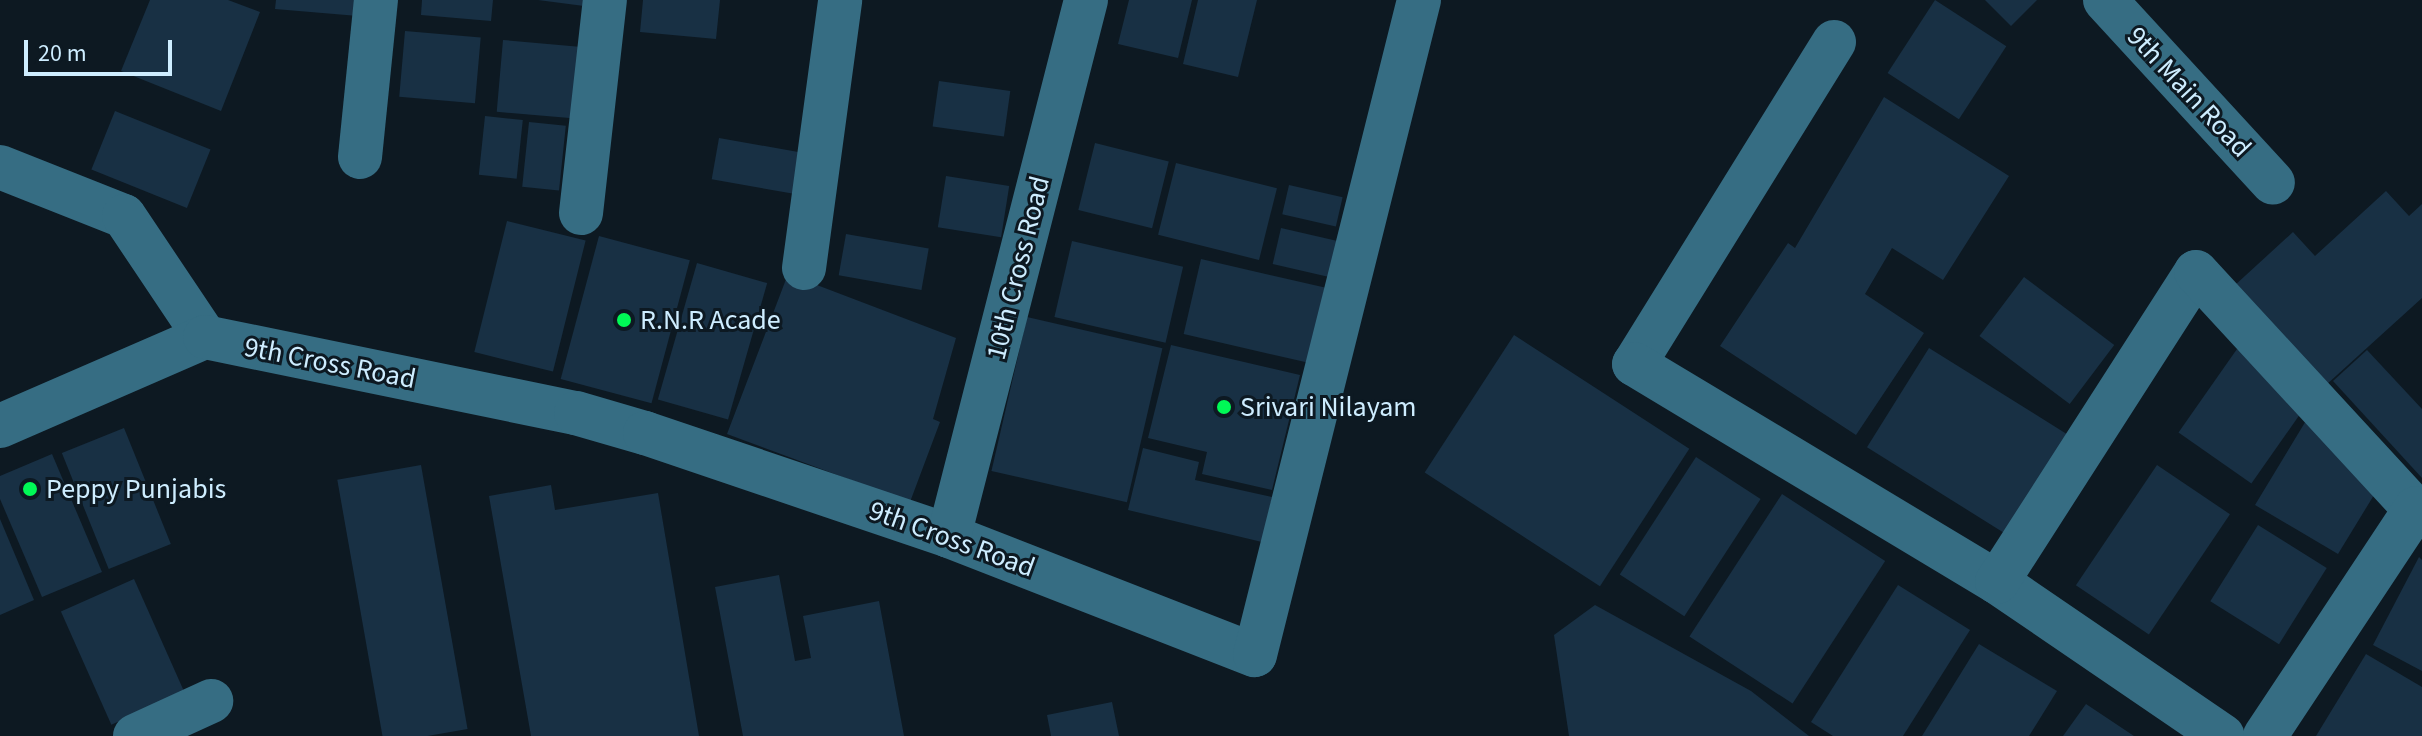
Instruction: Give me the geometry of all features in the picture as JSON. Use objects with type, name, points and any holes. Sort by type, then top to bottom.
[{"type":"street","points":[[360,157],[376,0]]},
{"type":"street","points":[[581,213],[605,0]]},
{"type":"street","points":[[804,268],[840,0]]},
{"type":"street","name":"10th Cross Road","points":[[949,536],[1086,0]]},
{"type":"street","name":"9th Cross Road","points":[[0,426],[205,337],[576,413],[949,536],[1255,655],[1419,0]]},
{"type":"street","name":"9th Main Road","points":[[2105,0],[2273,183]]},
{"type":"street","points":[[1834,42],[1634,364],[1997,582],[2223,736]]},
{"type":"street","points":[[0,167],[124,216],[205,337]]},
{"type":"street","points":[[1997,582],[2196,272],[2419,513],[2265,736]]},
{"type":"street","points":[[135,736],[211,701]]},
{"type":"building","points":[[150,0],[228,0],[260,12],[221,111],[121,71]]},
{"type":"building","points":[[276,0],[359,0],[358,16],[275,9]]},
{"type":"building","points":[[422,0],[493,0],[491,21],[421,15]]},
{"type":"building","points":[[538,0],[584,0],[584,6]]},
{"type":"building","points":[[643,0],[720,0],[716,39],[640,32]]},
{"type":"building","points":[[1129,0],[1192,0],[1178,58],[1118,44]]},
{"type":"building","points":[[1198,0],[1257,0],[1238,77],[1183,64]]},
{"type":"building","points":[[1935,0],[2006,46],[1959,119],[1888,73]]},
{"type":"building","points":[[1985,0],[2037,0],[2011,26]]},
{"type":"building","points":[[405,31],[481,38],[475,103],[399,97]]},
{"type":"building","points":[[503,40],[582,47],[575,119],[497,112]]},
{"type":"building","points":[[939,81],[1010,91],[1004,137],[933,127]]},
{"type":"building","points":[[1884,97],[2009,176],[1943,280],[1892,248],[1865,294],[1924,333],[1856,435],[1720,346],[1788,243],[1795,248]]},
{"type":"building","points":[[115,111],[210,150],[187,208],[91,169]]},
{"type":"building","points":[[485,116],[523,120],[517,179],[479,175]]},
{"type":"building","points":[[529,122],[566,126],[559,191],[522,187]]},
{"type":"building","points":[[719,138],[807,153],[799,195],[712,179]]},
{"type":"building","points":[[1095,143],[1169,161],[1152,228],[1078,210]]},
{"type":"building","points":[[1176,163],[1277,188],[1259,260],[1158,235]]},
{"type":"building","points":[[946,176],[1009,186],[1001,237],[938,227]]},
{"type":"building","points":[[1289,185],[1343,197],[1336,227],[1282,214]]},
{"type":"building","points":[[2386,191],[2409,216],[2422,204],[2422,298],[2326,385],[2234,286],[2293,232],[2315,256]]},
{"type":"building","points":[[507,221],[586,241],[553,372],[474,352]]},
{"type":"building","points":[[1281,228],[1338,241],[1330,277],[1273,264]]},
{"type":"building","points":[[846,234],[929,249],[921,290],[839,275]]},
{"type":"building","name":"R.N.R Acade","points":[[599,236],[690,260],[651,403],[561,379]]},
{"type":"building","points":[[1072,241],[1183,267],[1166,343],[1054,317]]},
{"type":"building","points":[[1201,259],[1325,288],[1307,363],[1184,334]]},
{"type":"building","points":[[697,263],[767,283],[728,420],[658,399]]},
{"type":"building","points":[[788,274],[956,338],[933,419],[940,422],[910,502],[727,434]]},
{"type":"building","points":[[2024,277],[2114,345],[2070,404],[1979,336]]},
{"type":"building","points":[[1027,317],[1162,348],[1127,502],[991,471]]},
{"type":"building","points":[[1514,335],[1689,449],[1600,586],[1425,473]]},
{"type":"building","name":"Srivari Nilayam","points":[[1171,345],[1300,375],[1272,490],[1202,474],[1207,452],[1148,438]]},
{"type":"building","points":[[1929,348],[2084,445],[2022,544],[1867,447]]},
{"type":"building","points":[[2237,349],[2310,400],[2251,484],[2178,433]]},
{"type":"building","points":[[2367,350],[2422,409],[2422,478],[2333,381]]},
{"type":"building","points":[[2307,419],[2374,495],[2338,554],[2255,505]]},
{"type":"building","points":[[124,428],[171,544],[109,569],[62,453]]},
{"type":"building","points":[[1143,448],[1199,462],[1195,480],[1272,497],[1262,542],[1128,510]]},
{"type":"building","points":[[52,454],[102,572],[42,597],[0,499],[0,476]]},
{"type":"building","points":[[1696,457],[1761,499],[1684,616],[1620,574]]},
{"type":"building","points":[[421,465],[468,729],[427,736],[382,736],[337,480]]},
{"type":"building","points":[[2157,465],[2230,514],[2149,634],[2076,585]]},
{"type":"building","points":[[551,485],[555,510],[658,493],[699,736],[531,736],[489,496]]},
{"type":"building","points":[[1782,494],[1885,561],[1793,704],[1689,637]]},
{"type":"building","points":[[0,519],[34,600],[0,615]]},
{"type":"building","points":[[2258,525],[2327,568],[2279,644],[2210,601]]},
{"type":"building","points":[[2419,557],[2422,560],[2422,671],[2373,645]]},
{"type":"building","points":[[779,575],[795,661],[811,658],[803,616],[879,601],[904,736],[743,736],[715,587]]},
{"type":"building","points":[[134,579],[184,692],[111,725],[61,612]]},
{"type":"building","points":[[1898,585],[1970,630],[1903,736],[1833,736],[1811,722]]},
{"type":"building","points":[[1595,605],[1751,691],[1809,736],[1569,736],[1554,635]]},
{"type":"building","points":[[1979,644],[2057,691],[2029,736],[1922,736]]},
{"type":"building","points":[[2366,654],[2422,687],[2422,736],[2316,736]]},
{"type":"building","points":[[1112,702],[1119,736],[1051,736],[1047,715]]},
{"type":"building","points":[[2086,704],[2134,736],[2063,736]]},
{"type":"place","name":"R.N.R Acade","points":[[624,320]]},
{"type":"place","name":"Srivari Nilayam","points":[[1224,407]]},
{"type":"place","name":"Peppy Punjabis","points":[[30,489]]}]
